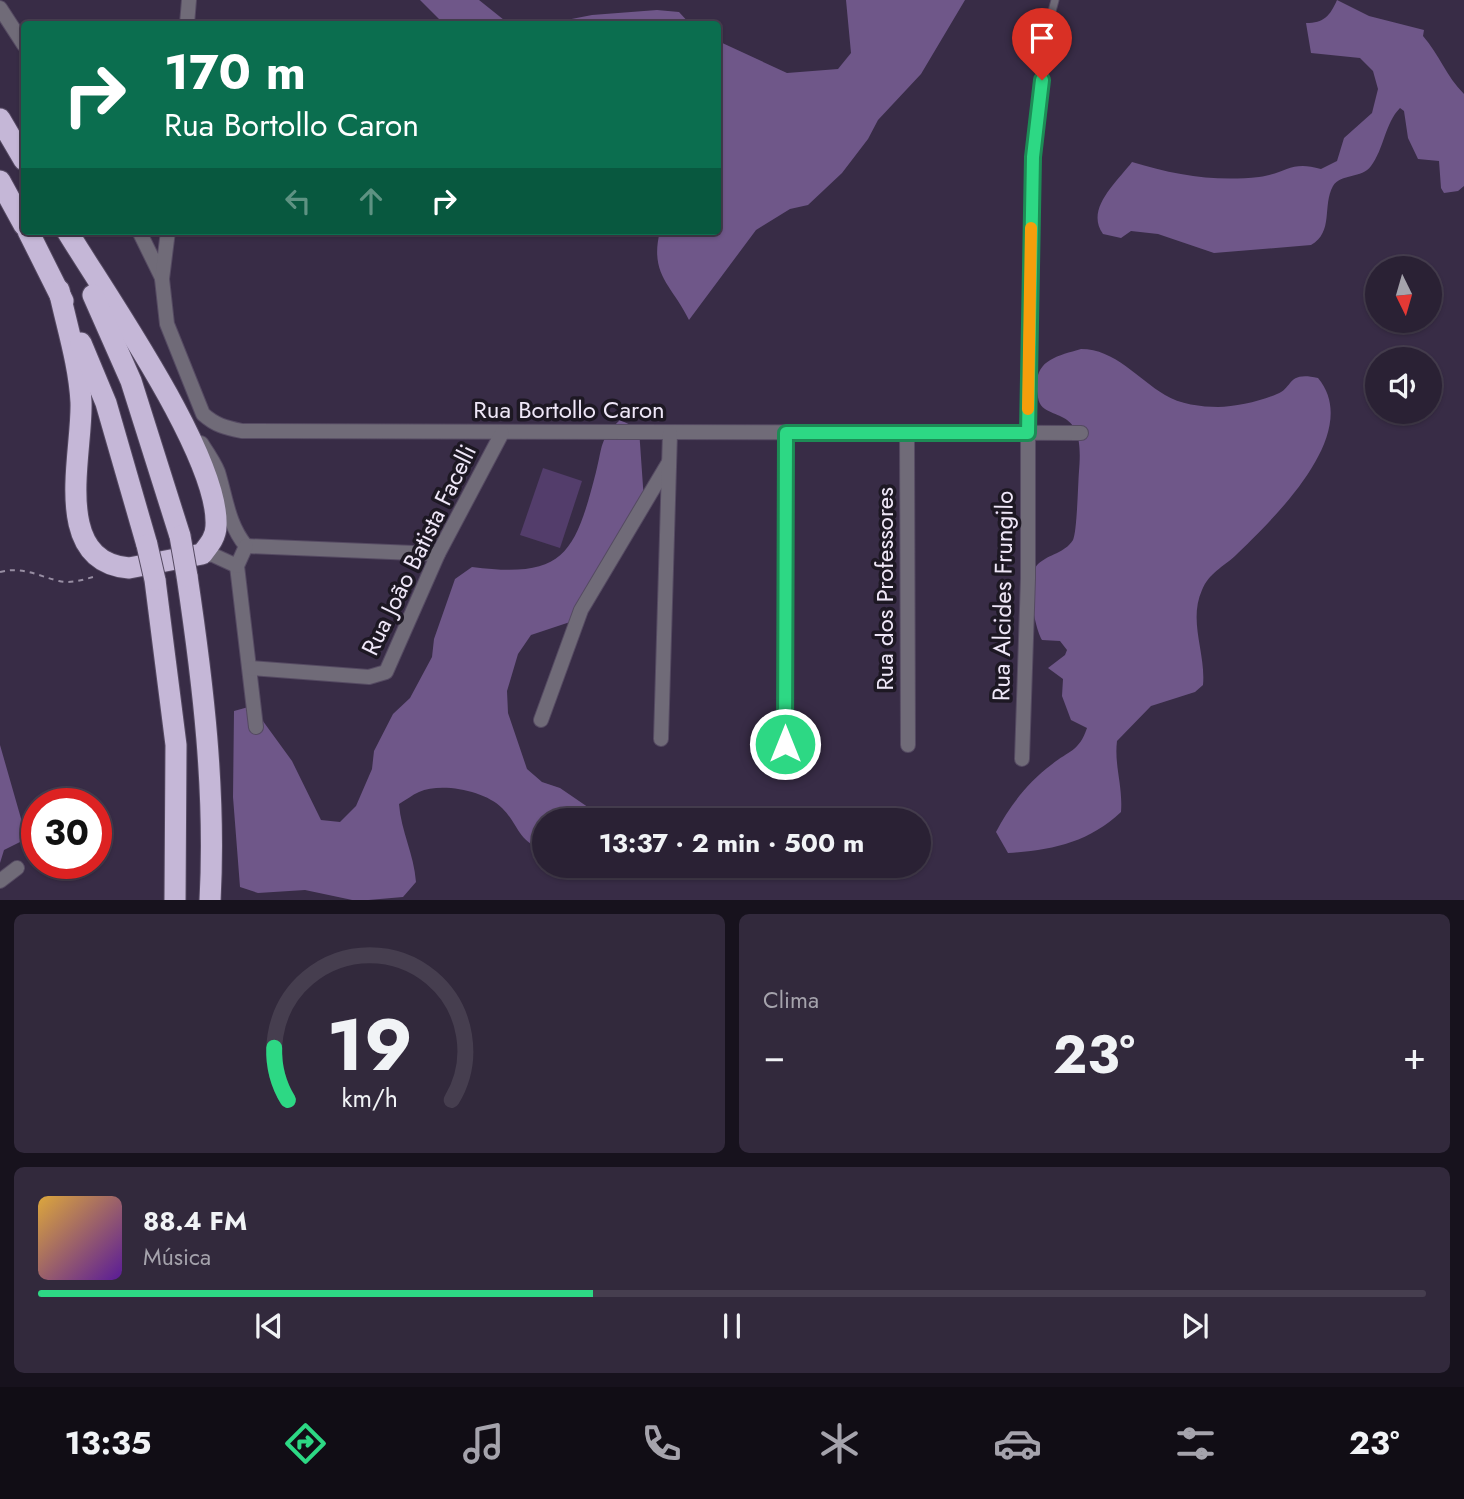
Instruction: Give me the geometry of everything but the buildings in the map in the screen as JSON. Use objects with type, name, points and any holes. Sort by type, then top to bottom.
[{"type":"highway","points":[[0,118],[21,155]]},
{"type":"highway","points":[[0,181],[21,220]]},
{"type":"highway","points":[[29,235],[59,290],[106,403],[155,580],[176,745],[175,900]]},
{"type":"highway","points":[[67,235],[131,382],[180,536],[202,678],[211,789],[210,900]]},
{"type":"highway","points":[[59,290],[77,368],[81,402],[75,485],[78,521],[85,543],[96,555],[118,567],[129,568],[202,554],[215,535],[217,523],[209,488],[171,399],[68,235]]},
{"type":"street","points":[[187,21],[190,0]]},
{"type":"street","points":[[0,8],[21,40]]},
{"type":"street","points":[[141,235],[163,279]]},
{"type":"street","points":[[163,279],[168,235]]},
{"type":"street","name":"Rua Bortollo Caron","points":[[163,279],[171,338],[203,414],[212,422],[242,431],[1081,433]]},
{"type":"street","points":[[171,399],[217,470],[229,514],[237,534],[246,546]]},
{"type":"street","name":"Rua João Batista Facelli","points":[[251,668],[369,677],[386,672],[438,554],[502,433]]},
{"type":"street","points":[[661,739],[670,433]]},
{"type":"street","points":[[785,744],[786,433]]},
{"type":"street","name":"Rua dos Professores","points":[[907,433],[908,745]]},
{"type":"street","name":"Rua Alcides Frungilo","points":[[1022,759],[1028,578],[1028,433]]},
{"type":"street","points":[[541,720],[581,610],[669,461]]},
{"type":"street","points":[[246,546],[438,554]]},
{"type":"street","points":[[246,546],[237,566],[256,727]]},
{"type":"street","points":[[202,554],[213,555],[237,566]]},
{"type":"street","points":[[0,881],[17,867]]},
{"type":"lane","points":[[1028,433],[1033,157],[1047,30],[1055,0]]},
{"type":"path","points":[[0,572],[36,572],[66,582],[80,581],[118,567]]},
{"type":"shaded area","points":[[420,0],[479,0],[505,21],[441,21]]},
{"type":"shaded area","points":[[846,0],[965,0],[921,74],[878,120],[868,139],[842,173],[808,205],[790,209],[756,230],[689,320],[664,279],[657,246],[659,235],[721,235],[721,42],[787,73],[838,69],[851,53]]},
{"type":"shaded area","points":[[1337,0],[1369,16],[1424,30],[1423,36],[1464,94],[1464,186],[1458,191],[1444,193],[1441,188],[1439,161],[1418,159],[1408,138],[1404,111],[1400,108],[1391,121],[1371,166],[1362,173],[1341,179],[1333,186],[1323,233],[1311,245],[1214,253],[1158,234],[1131,231],[1121,238],[1103,234],[1098,225],[1100,206],[1111,187],[1132,162],[1179,174],[1226,179],[1259,177],[1303,166],[1321,169],[1337,161],[1344,138],[1372,113],[1378,89],[1373,71],[1360,58],[1311,53],[1306,23],[1326,18]]},
{"type":"shaded area","points":[[657,10],[679,12],[687,21],[561,21],[592,15]]},
{"type":"shaded area","points":[[1081,349],[1105,354],[1165,395],[1198,406],[1225,407],[1248,403],[1271,397],[1282,391],[1295,378],[1318,378],[1329,400],[1330,424],[1322,449],[1290,498],[1235,556],[1212,575],[1202,590],[1198,602],[1197,625],[1203,685],[1195,692],[1151,706],[1117,741],[1121,812],[1096,831],[1069,843],[1040,850],[1008,853],[996,832],[1007,813],[1035,779],[1077,747],[1087,728],[1071,720],[1062,696],[1063,679],[1048,668],[1065,655],[1067,650],[1060,641],[1042,640],[1036,624],[1031,590],[1034,570],[1038,564],[1066,548],[1073,540],[1080,461],[1075,429],[1065,419],[1041,405],[1037,380],[1039,372],[1049,361]]},
{"type":"shaded area","points":[[620,420],[639,429],[645,515],[570,622],[531,635],[518,654],[507,691],[508,713],[527,769],[542,782],[560,788],[589,808],[532,808],[532,844],[524,838],[502,808],[485,797],[451,788],[428,789],[399,804],[416,882],[403,897],[352,900],[305,890],[258,893],[240,887],[233,797],[234,711],[252,706],[292,761],[321,820],[340,822],[356,806],[372,769],[374,751],[393,714],[410,698],[432,657],[434,639],[455,579],[472,567],[527,569],[546,564],[561,555],[581,523],[605,438]]},
{"type":"shaded area","points":[[543,468],[582,481],[560,548],[520,535]]},
{"type":"shaded area","points":[[0,745],[21,818],[21,839],[20,842],[4,850],[0,863]]},
{"type":"slow traffic","points":[[1028,409],[1031,228]]},
{"type":"route","points":[[785,744],[786,433],[1028,433],[1033,157],[1042,80]]}]
